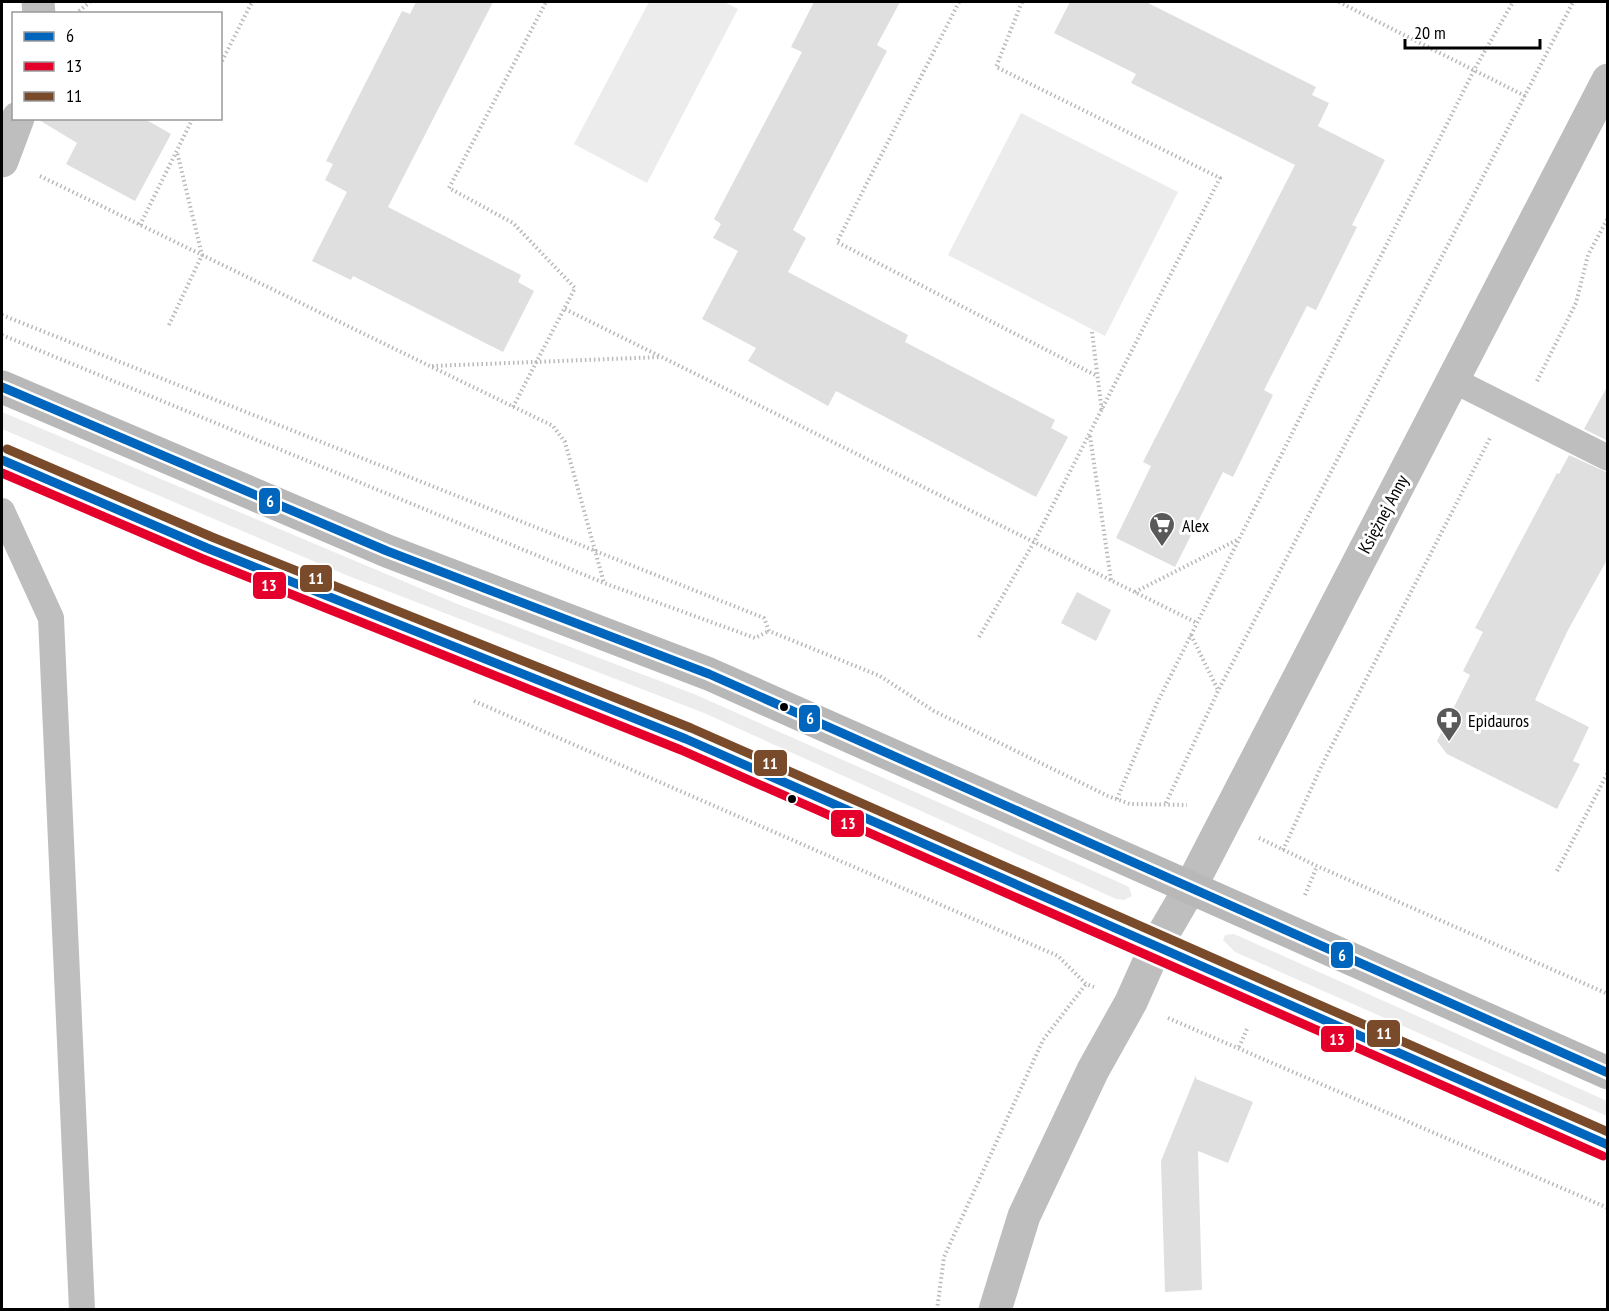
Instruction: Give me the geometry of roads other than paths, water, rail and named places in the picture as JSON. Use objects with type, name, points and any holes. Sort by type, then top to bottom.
[{"type":"main road","points":[[2,387],[387,551],[709,674],[1608,1073]]},
{"type":"main road","points":[[2,460],[218,553],[686,739],[1608,1145]]},
{"type":"street","name":"Księżnej Anny","points":[[995,1310],[1024,1216],[1093,1070],[1131,1002],[1156,946],[1190,888],[1257,753],[1608,80]]},
{"type":"street","points":[[2,160],[17,120]]},
{"type":"lane","points":[[1453,380],[1608,458]]},
{"type":"lane","points":[[2,511],[51,618],[81,1310]]},
{"type":"place","name":"Alex","points":[[1162,548]]},
{"type":"place","name":"Epidauros","points":[[1449,743]]}]
